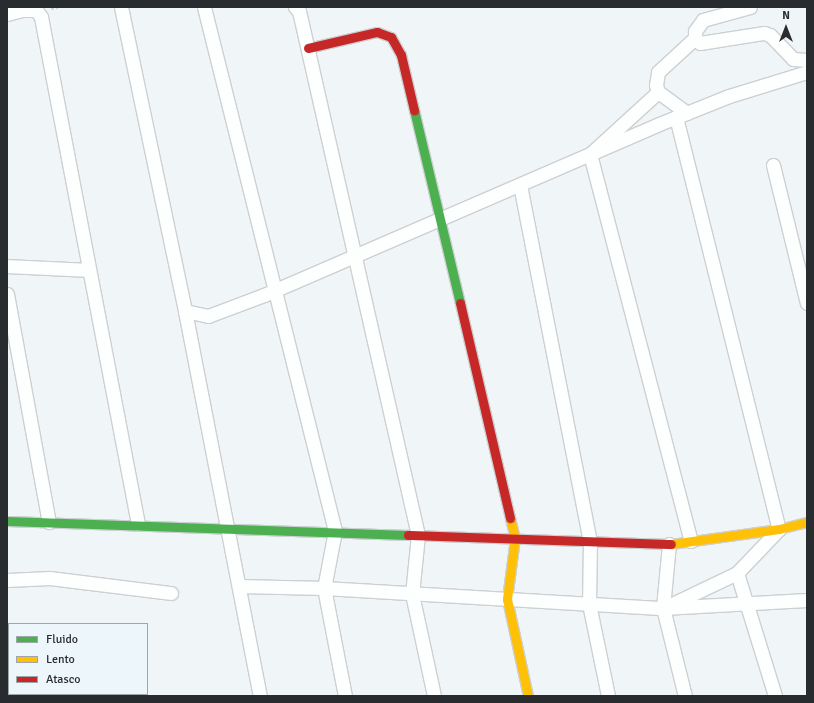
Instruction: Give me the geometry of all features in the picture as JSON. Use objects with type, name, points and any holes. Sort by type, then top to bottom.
[{"type":"street","points":[[121,7],[185,311],[260,696]]},
{"type":"street","points":[[204,7],[335,531],[324,588],[345,696]]},
{"type":"street","points":[[295,7],[299,11],[308,48],[418,534],[412,594],[434,696]]},
{"type":"street","points":[[750,7],[703,20],[695,31],[695,38],[700,43],[764,33],[770,35],[794,58],[807,60]]},
{"type":"street","points":[[7,14],[22,10],[36,10],[41,17],[138,524]]},
{"type":"street","points":[[308,48],[377,32],[391,37],[401,55],[515,538],[507,599],[528,696]]},
{"type":"street","points":[[695,38],[658,72],[656,84],[658,92],[682,115],[779,529]]},
{"type":"street","points":[[185,311],[208,316],[275,291],[682,115],[807,72]]},
{"type":"street","points":[[590,154],[658,92]]},
{"type":"street","points":[[590,154],[691,541]]},
{"type":"street","points":[[773,165],[807,303]]},
{"type":"street","points":[[520,185],[590,541],[589,604],[608,696]]},
{"type":"street","points":[[7,266],[89,270]]},
{"type":"street","points":[[7,294],[49,522]]},
{"type":"street","points":[[7,521],[227,527],[669,544],[779,529],[807,522]]},
{"type":"street","points":[[663,608],[737,573],[779,529]]},
{"type":"street","points":[[669,544],[663,608],[685,696]]},
{"type":"street","points":[[737,573],[775,696]]},
{"type":"street","points":[[7,580],[50,578],[171,593]]},
{"type":"street","points":[[239,586],[324,588],[663,608],[807,600]]},
{"type":"traffic: fast","points":[[414,110],[460,303]]},
{"type":"traffic: fast","points":[[7,521],[408,535]]},
{"type":"traffic: slow","points":[[510,518],[515,538],[507,599],[528,696]]},
{"type":"traffic: slow","points":[[671,544],[779,529],[807,522]]},
{"type":"traffic: jam","points":[[308,48],[377,32],[391,37],[401,55],[414,110]]},
{"type":"traffic: jam","points":[[460,303],[510,518]]},
{"type":"traffic: jam","points":[[408,535],[671,544]]}]
